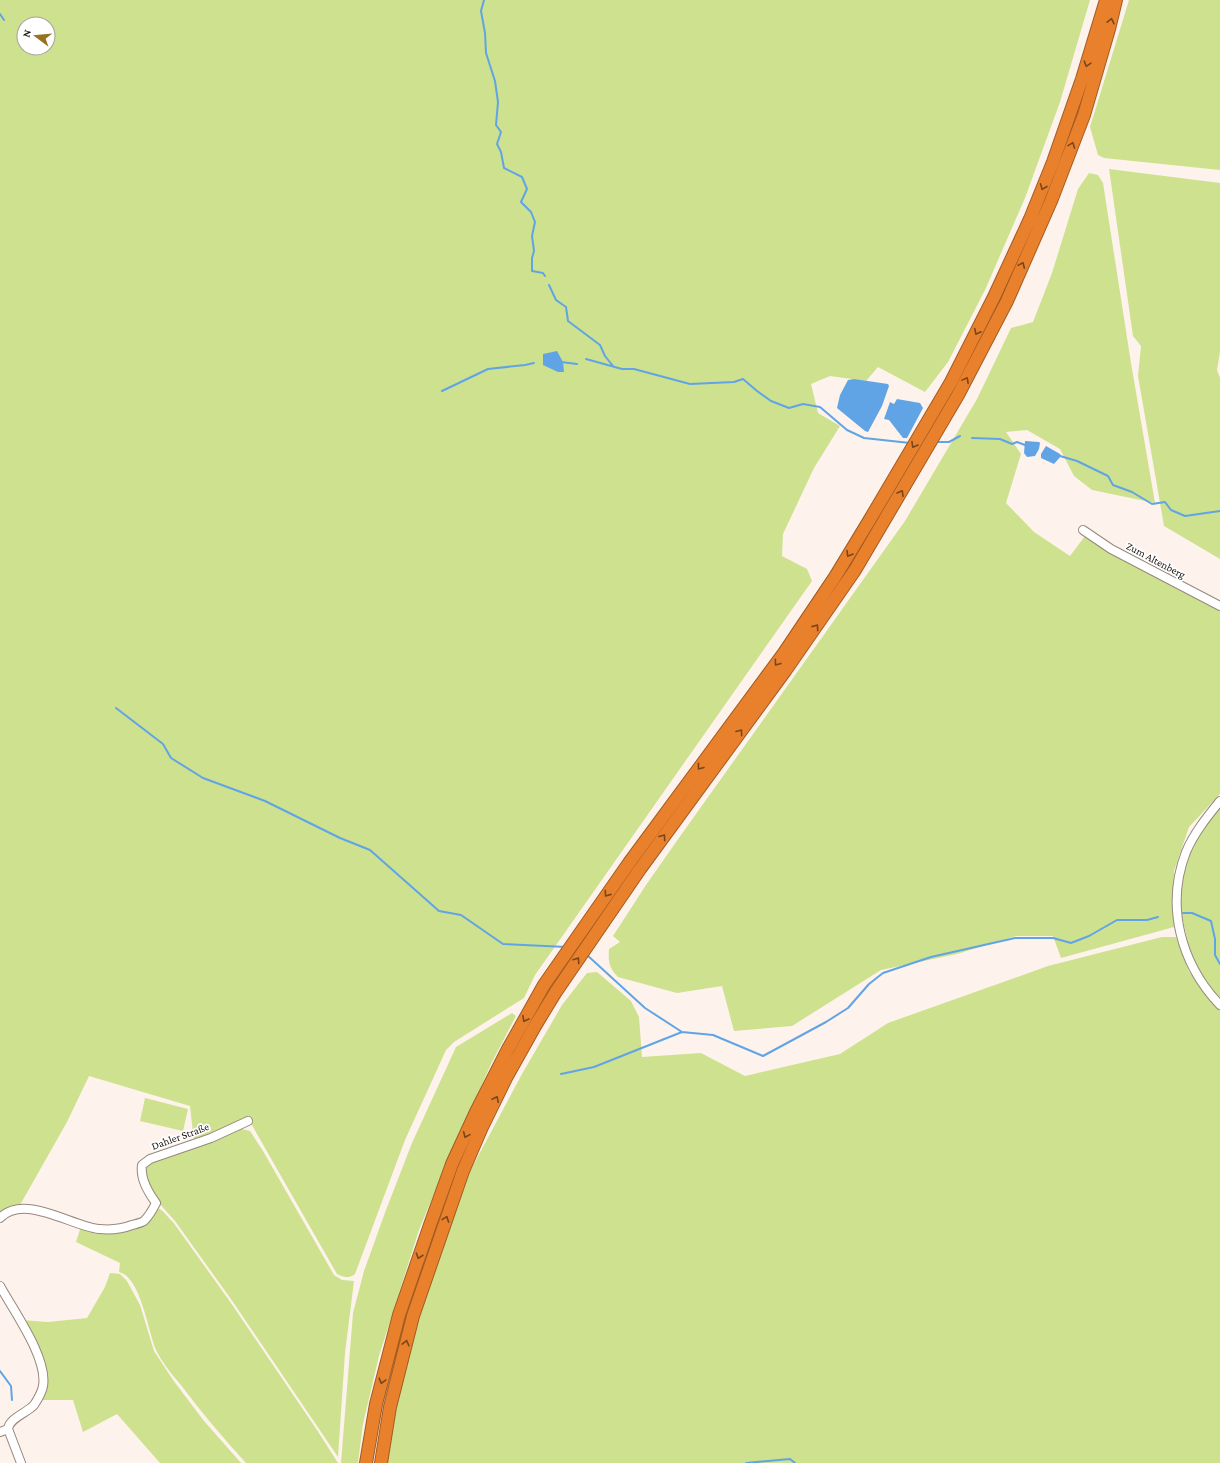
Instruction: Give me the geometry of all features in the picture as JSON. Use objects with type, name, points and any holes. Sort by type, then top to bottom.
[{"type":"highway","points":[[381,1463],[390,1407],[413,1316],[463,1171],[482,1127],[507,1076],[534,1026],[634,866],[784,653],[835,577],[951,382],[994,297],[1030,219],[1053,162],[1082,79],[1106,0]]},
{"type":"highway","points":[[366,1463],[376,1404],[399,1315],[452,1164],[508,1049],[544,985],[785,671],[855,570],[958,395],[1007,301],[1051,201],[1084,115],[1116,0]]},
{"type":"street","name":"Zum Altenberg","points":[[1083,530],[1111,549],[1220,606]]},
{"type":"street","points":[[1220,801],[1199,828],[1190,844],[1179,876],[1177,892],[1178,918],[1186,954],[1206,988],[1220,1005]]},
{"type":"street","name":"Dahler Straße","points":[[0,1218],[18,1208],[48,1213],[98,1229],[128,1227],[143,1221],[156,1203],[149,1194],[140,1174],[142,1165],[150,1159],[178,1148],[211,1138],[248,1121]]},
{"type":"street","points":[[0,1286],[40,1359],[44,1377],[41,1392],[34,1404],[11,1422],[8,1429],[21,1463]]},
{"type":"street","points":[[0,1432],[8,1429]]},
{"type":"green space","points":[[0,0],[1090,0],[1060,102],[1025,198],[985,290],[948,362],[925,392],[878,367],[866,381],[830,376],[811,384],[818,413],[840,426],[814,468],[783,534],[782,556],[807,569],[812,581],[535,975],[524,998],[454,1042],[446,1050],[405,1140],[355,1274],[350,1277],[346,1277],[337,1274],[249,1120],[194,1142],[190,1106],[89,1076],[67,1122],[20,1205],[0,1215]]},
{"type":"green space","points":[[1129,0],[1220,0],[1220,170],[1104,158],[1098,155],[1090,127]]},
{"type":"green space","points":[[1109,169],[1220,183],[1220,351],[1217,370],[1220,378],[1220,559],[1164,526],[1138,376],[1141,346],[1133,336]]},
{"type":"green space","points":[[1089,173],[1098,175],[1103,183],[1131,363],[1155,503],[1092,490],[1074,476],[1060,449],[1027,430],[1006,432],[1021,454],[1006,503],[1034,532],[1070,556],[1085,536],[1220,611],[1220,794],[1189,827],[1174,871],[1174,927],[1061,958],[1053,936],[1016,936],[957,954],[881,970],[792,1026],[734,1031],[722,986],[677,993],[618,977],[613,971],[609,961],[609,949],[620,942],[613,936],[681,835],[905,521],[977,399],[1011,328],[1033,322],[1052,273],[1078,189]]},
{"type":"green space","points":[[1220,808],[1220,999],[1210,989],[1191,955],[1180,908],[1182,878],[1190,851],[1204,827]]},
{"type":"green space","points":[[1162,937],[1176,937],[1189,972],[1220,1007],[1220,1463],[385,1463],[395,1408],[418,1320],[469,1173],[522,1074],[562,1005],[587,973],[597,972],[631,1001],[639,1017],[642,1057],[701,1053],[745,1076],[840,1054],[888,1023],[1048,966]]},
{"type":"green space","points":[[512,1013],[516,1016],[491,1064],[445,1167],[419,1230],[379,1356],[363,1424],[358,1463],[341,1463],[353,1313],[364,1271],[386,1210],[412,1143],[456,1047]]},
{"type":"green space","points":[[145,1098],[188,1109],[183,1131],[140,1121]]},
{"type":"green space","points":[[242,1129],[250,1131],[263,1151],[334,1275],[342,1280],[354,1281],[345,1353],[338,1457],[233,1302],[175,1221],[150,1193],[143,1166],[150,1160],[235,1130]]},
{"type":"green space","points":[[157,1208],[173,1222],[231,1303],[338,1463],[246,1463],[204,1415],[161,1359],[153,1342],[138,1294],[127,1276],[119,1272],[120,1263],[76,1242],[81,1226],[129,1228]]},
{"type":"green space","points":[[110,1273],[120,1274],[127,1281],[140,1305],[154,1351],[173,1380],[204,1421],[241,1463],[160,1463],[117,1414],[83,1432],[73,1400],[42,1400],[46,1386],[21,1320],[48,1322],[87,1318],[105,1287]]},
{"type":"water","points":[[557,351],[563,362],[564,372],[558,372],[543,365],[543,354]]},
{"type":"water","points":[[854,379],[888,384],[889,386],[882,406],[868,432],[837,408],[840,395],[848,380]]},
{"type":"water","points":[[897,399],[920,403],[923,408],[907,438],[903,438],[889,420],[884,419],[890,402],[894,404]]},
{"type":"water","points":[[1025,441],[1040,443],[1039,449],[1035,456],[1027,457],[1024,453]]},
{"type":"water","points":[[1046,446],[1061,456],[1054,464],[1041,458],[1041,454]]},
{"type":"waterway","points":[[484,0],[481,11],[485,33],[486,53],[495,81],[498,102],[496,125],[501,132],[497,144],[501,152],[504,168],[522,177],[527,189],[521,202],[531,212],[535,222],[532,236],[534,251],[532,258],[532,271],[543,273],[545,276]]},
{"type":"waterway","points":[[0,14],[4,20]]},
{"type":"waterway","points":[[549,285],[556,300],[566,307],[568,321],[600,345],[605,356],[613,366]]},
{"type":"waterway","points":[[586,359],[622,369],[634,369],[690,384],[734,382],[743,379],[771,401],[789,408],[803,404],[820,407],[847,430],[864,438],[910,443]]},
{"type":"waterway","points":[[561,362],[577,364]]},
{"type":"waterway","points":[[442,391],[488,369],[534,363]]},
{"type":"waterway","points":[[935,442],[949,442],[960,436]]},
{"type":"waterway","points":[[972,438],[1000,439],[1012,444],[1017,442],[1025,445]]},
{"type":"waterway","points":[[1060,456],[1077,461],[1108,476],[1113,485],[1132,492],[1152,504],[1165,502],[1171,510],[1185,516],[1220,511]]},
{"type":"waterway","points":[[116,708],[163,744],[171,758],[203,778],[265,801],[340,838],[370,850],[439,911],[461,915],[503,944],[566,947]]},
{"type":"waterway","points":[[1183,913],[1192,913],[1211,921],[1215,939],[1215,955],[1220,964]]},
{"type":"waterway","points":[[587,955],[645,1008],[682,1032],[713,1035],[763,1056],[826,1022],[848,1008],[869,984],[883,973],[931,957],[1015,938],[1053,938],[1071,943],[1089,936],[1117,920],[1147,920],[1158,917]]},
{"type":"waterway","points":[[561,1074],[594,1067],[682,1032]]},
{"type":"waterway","points":[[0,1371],[11,1386],[12,1400]]},
{"type":"waterway","points":[[746,1463],[790,1459],[795,1463]]}]
